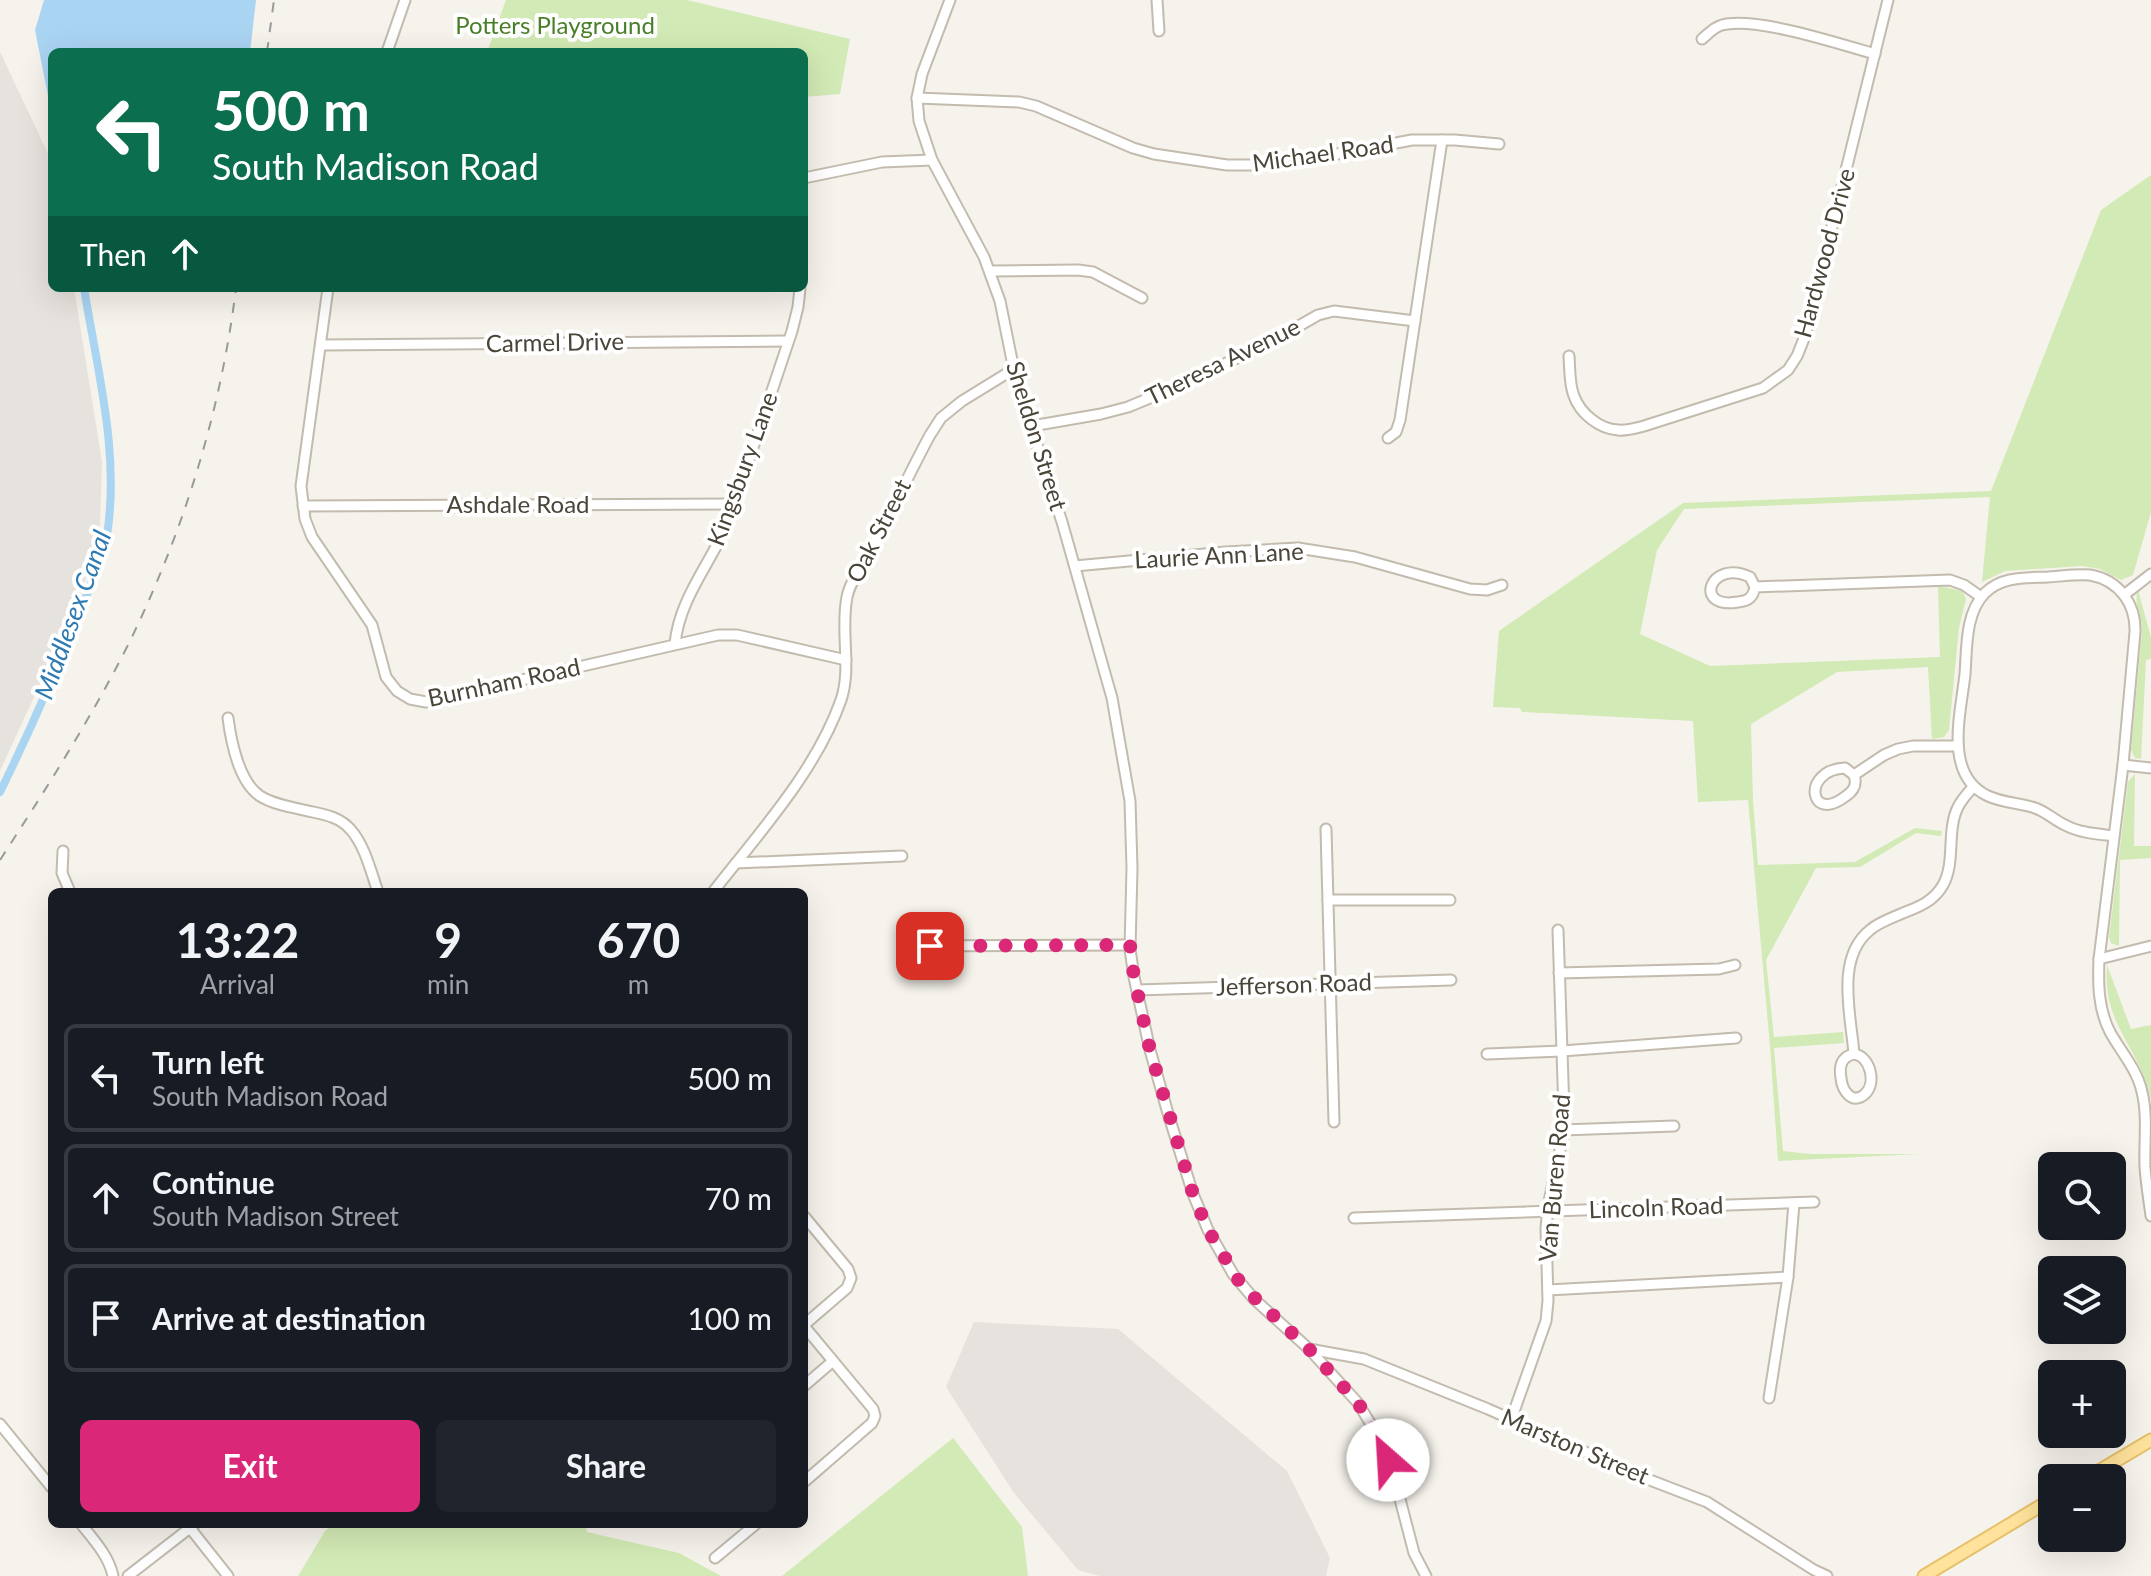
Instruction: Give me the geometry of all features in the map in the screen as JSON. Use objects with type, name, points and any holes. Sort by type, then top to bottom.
[{"type":"main road","points":[[2111,1464],[2151,1440]]},
{"type":"main road","points":[[1924,1576],[2038,1507]]},
{"type":"street","points":[[388,48],[405,0]]},
{"type":"street","name":"Sheldon Street","points":[[950,0],[922,74],[917,98],[921,132],[932,160],[990,271],[1004,316],[1016,380],[1075,566],[1112,698],[1131,806],[1130,945],[1150,1050],[1167,1110],[1193,1194],[1208,1230],[1242,1286],[1309,1349],[1358,1403],[1381,1441],[1395,1480],[1414,1553],[1426,1576]]},
{"type":"street","points":[[1157,0],[1159,31]]},
{"type":"street","name":"Hardwood Drive","points":[[1569,356],[1574,395],[1579,406],[1590,418],[1616,430],[1644,426],[1763,388],[1788,370],[1805,336],[1888,0]]},
{"type":"street","points":[[1702,39],[1720,25],[1749,23],[1875,54]]},
{"type":"street","name":"Michael Road","points":[[917,98],[1019,102],[1036,106],[1133,148],[1227,165],[1281,163],[1412,140],[1499,144]]},
{"type":"street","points":[[1388,438],[1398,427],[1442,140]]},
{"type":"street","points":[[808,177],[882,162],[932,160]]},
{"type":"street","points":[[990,271],[1093,272],[1142,298]]},
{"type":"street","name":"Burnham Road","points":[[328,292],[301,486],[305,519],[312,537],[372,625],[386,677],[397,691],[410,699],[426,702],[718,635],[737,635],[846,660]]},
{"type":"street","name":"Kingsbury Lane","points":[[675,644],[682,609],[716,549],[734,504],[788,341],[800,292]]},
{"type":"street","name":"Theresa Avenue","points":[[1032,426],[1128,407],[1181,385],[1318,315],[1334,311],[1415,321]]},
{"type":"street","name":"Carmel Drive","points":[[321,345],[788,341]]},
{"type":"street","name":"Oak Street","points":[[716,888],[818,752],[842,697],[847,594],[930,435],[941,418],[962,401],[1014,369]]},
{"type":"street","name":"Ashdale Road","points":[[303,506],[734,504]]},
{"type":"street","name":"Laurie Ann Lane","points":[[1075,566],[1298,548],[1355,557],[1470,589],[1494,589],[1502,585]]},
{"type":"street","points":[[1732,573],[1748,575],[1755,587],[1749,599],[1734,603],[1718,601],[1711,590],[1714,579],[1732,573]]},
{"type":"street","points":[[2124,595],[2151,574]]},
{"type":"street","points":[[2114,836],[2073,829],[2034,808],[1996,799],[1973,787],[1962,769],[1958,746],[1970,625],[1981,597],[2007,580],[2083,575],[2106,580],[2124,595],[2132,608],[2135,624],[2123,765],[2098,983],[2103,1014],[2111,1035],[2133,1067],[2143,1095],[2145,1166],[2151,1216]]},
{"type":"street","points":[[1755,587],[1942,579],[1964,585],[1981,597]]},
{"type":"street","points":[[228,718],[239,763],[251,788],[262,798],[333,817],[345,824],[359,841],[377,888]]},
{"type":"street","points":[[1854,775],[1884,755],[1905,747],[1958,746]]},
{"type":"street","points":[[2123,765],[2151,768]]},
{"type":"street","points":[[1842,768],[1854,775],[1854,788],[1843,799],[1828,805],[1816,798],[1815,785],[1827,774],[1842,768]]},
{"type":"street","points":[[1854,1054],[1848,973],[1851,955],[1861,939],[1875,926],[1921,906],[1941,888],[1948,871],[1955,814],[1973,787]]},
{"type":"street","points":[[1326,829],[1334,1122]]},
{"type":"street","points":[[63,851],[62,873],[68,888]]},
{"type":"street","points":[[736,863],[902,856]]},
{"type":"street","points":[[1328,900],[1450,900]]},
{"type":"street","name":"Van Buren Road","points":[[1511,1420],[1546,1321],[1548,1211],[1563,1130],[1558,930]]},
{"type":"street","points":[[906,946],[1130,945]]},
{"type":"street","points":[[2099,959],[2151,946]]},
{"type":"street","points":[[1559,973],[1719,969],[1735,965]]},
{"type":"street","name":"Jefferson Road","points":[[1137,990],[1451,980]]},
{"type":"street","points":[[1487,1054],[1736,1038]]},
{"type":"street","points":[[1854,1054],[1866,1059],[1870,1075],[1868,1091],[1857,1098],[1845,1092],[1840,1077],[1842,1061],[1854,1054]]},
{"type":"street","points":[[1563,1130],[1674,1126]]},
{"type":"street","name":"Lincoln Road","points":[[1354,1218],[1814,1202]]},
{"type":"street","points":[[1769,1398],[1788,1277],[1794,1203]]},
{"type":"street","points":[[808,1221],[848,1269],[851,1278],[847,1288],[808,1322]]},
{"type":"street","points":[[1548,1290],[1788,1277]]},
{"type":"street","points":[[808,1330],[873,1409],[875,1416],[871,1424],[808,1479]]},
{"type":"street","name":"Marston Street","points":[[1309,1349],[1364,1359],[1707,1502],[1827,1576]]},
{"type":"street","points":[[808,1383],[833,1361]]},
{"type":"street","points":[[0,1424],[48,1483]]},
{"type":"street","points":[[86,1528],[104,1555],[113,1576]]},
{"type":"street","points":[[128,1576],[143,1572],[190,1528]]},
{"type":"street","points":[[193,1528],[228,1576]]},
{"type":"street","points":[[715,1558],[751,1528]]},
{"type":"shaded area","points":[[0,52],[48,154],[48,292],[75,292],[102,462],[100,524],[79,599],[0,771]]},
{"type":"shaded area","points":[[974,1322],[1118,1329],[1287,1471],[1330,1558],[1326,1576],[1100,1576],[1078,1570],[1014,1493],[946,1387]]},
{"type":"green space","name":"Potters Playground","points":[[506,0],[687,0],[850,39],[840,94],[808,97],[808,48],[488,48]]},
{"type":"green space","points":[[2151,175],[2151,512],[2133,575],[2121,580],[2100,569],[2082,566],[2005,571],[1982,582],[1990,497],[1684,509],[1657,550],[1640,634],[1710,666],[1940,657],[1938,586],[1959,590],[1966,599],[1959,628],[1949,730],[1944,737],[1932,739],[1928,667],[1837,672],[1751,724],[1758,865],[1855,862],[1915,828],[1942,831],[1941,836],[1916,833],[1860,867],[1816,868],[1766,960],[1774,1037],[1843,1032],[1844,1043],[1774,1048],[1783,1151],[1810,1154],[1919,1154],[1778,1161],[1748,800],[1698,802],[1693,721],[1522,712],[1520,708],[1493,707],[1499,631],[1683,503],[1991,491],[2101,210]]},
{"type":"green space","points":[[2138,590],[2151,637],[2151,659],[2146,660],[2141,759],[2135,758],[2131,750],[2142,630]]},
{"type":"green space","points":[[2135,774],[2134,846],[2151,846],[2151,858],[2120,860],[2119,946],[2111,943],[2109,937],[2128,782]]},
{"type":"green space","points":[[2107,965],[2131,1029],[2151,1025],[2151,1101],[2139,1065],[2110,1004]]},
{"type":"green space","points":[[953,1438],[1022,1527],[1028,1576],[782,1576]]},
{"type":"green space","points":[[329,1528],[586,1528],[587,1532],[679,1553],[721,1576],[298,1576]]},
{"type":"water","points":[[44,0],[256,0],[250,48],[48,48],[48,96],[35,30]]},
{"type":"waterway","name":"Middlesex Canal","points":[[0,792],[94,578],[107,535],[111,473],[109,442],[85,292]]},
{"type":"railway","points":[[268,48],[274,0]]},
{"type":"railway","points":[[0,860],[100,697],[130,641],[167,556],[198,469],[210,424],[235,292]]},
{"type":"route","points":[[930,946],[1130,945],[1150,1050],[1193,1194],[1208,1230],[1242,1286],[1309,1349],[1358,1403],[1381,1441],[1388,1460]]}]
